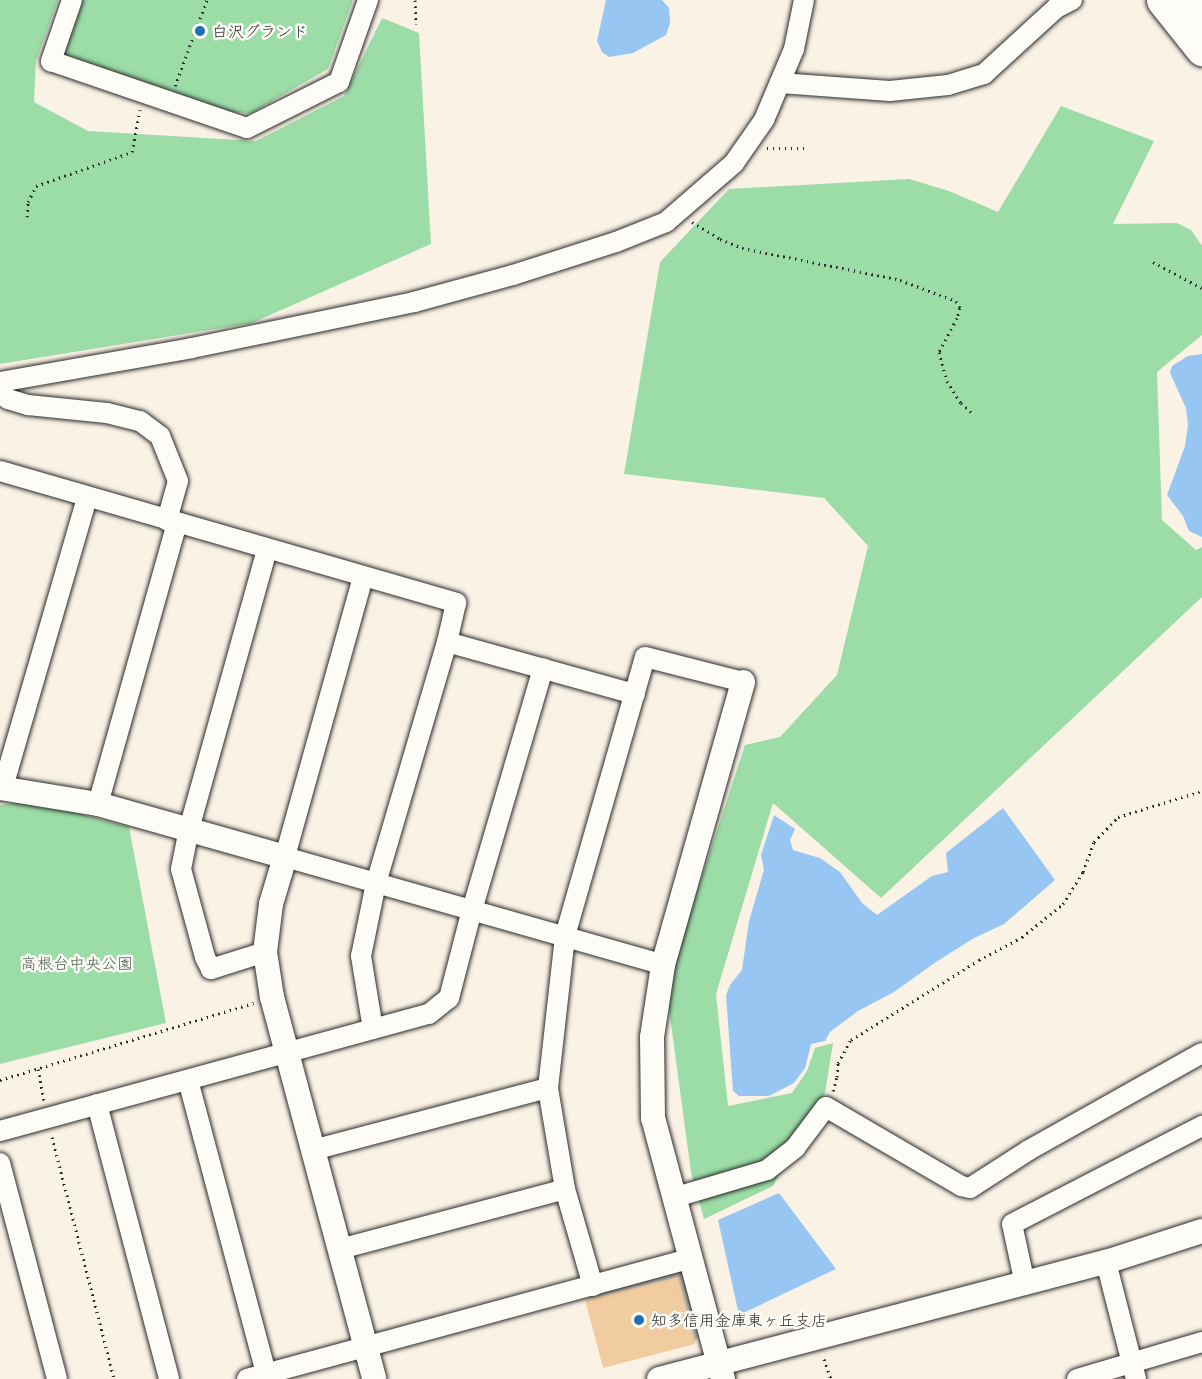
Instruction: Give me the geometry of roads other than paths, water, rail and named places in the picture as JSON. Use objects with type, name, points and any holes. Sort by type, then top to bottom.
[{"type":"highway","points":[[1163,0],[1202,49]]},
{"type":"highway","points":[[1195,0],[1202,9]]},
{"type":"street","points":[[72,0],[51,61],[247,128],[339,82],[368,0]]},
{"type":"street","points":[[0,382],[202,346],[414,302],[513,275],[616,242],[666,222],[717,181],[764,120],[794,49],[803,0]]},
{"type":"street","points":[[780,83],[890,90],[948,85],[984,74],[1056,8],[1072,0]]},
{"type":"street","points":[[0,392],[8,399],[28,405],[107,413],[140,421],[160,436],[177,480],[172,522],[98,804]]},
{"type":"street","points":[[0,471],[456,603],[447,642],[376,883],[361,956],[373,1029]]},
{"type":"street","points":[[87,498],[2,788],[98,804],[663,965]]},
{"type":"street","points":[[265,952],[211,969],[205,957],[181,869],[189,829],[267,550]]},
{"type":"street","points":[[363,577],[271,904],[265,952],[272,997],[374,1379]]},
{"type":"street","points":[[447,642],[635,694]]},
{"type":"street","points":[[593,1286],[565,1189],[548,1088],[565,936],[645,657],[743,682],[663,965],[652,1037],[653,1118],[721,1372]]},
{"type":"street","points":[[0,1131],[429,1014],[449,998],[471,910],[543,669]]},
{"type":"street","points":[[676,1197],[767,1170],[795,1148],[826,1107],[961,1186],[970,1188],[1029,1149],[1202,1053]]},
{"type":"street","points":[[188,1080],[257,1376],[690,1259]]},
{"type":"street","points":[[313,1150],[548,1088]]},
{"type":"street","points":[[96,1104],[169,1379]]},
{"type":"street","points":[[1025,1284],[1012,1224],[1202,1126]]},
{"type":"street","points":[[0,1163],[57,1379]]},
{"type":"street","points":[[339,1249],[565,1189]]},
{"type":"street","points":[[659,1379],[721,1372],[1106,1262],[1202,1231]]},
{"type":"street","points":[[1106,1262],[1134,1372]]},
{"type":"street","points":[[1077,1379],[1134,1372],[1202,1342]]},
{"type":"water","points":[[606,0],[662,0],[669,8],[670,23],[666,35],[633,53],[609,57],[602,52],[597,41]]},
{"type":"water","points":[[1202,354],[1202,537],[1189,531],[1183,516],[1167,495],[1185,446],[1188,425],[1186,408],[1170,373],[1172,366],[1188,356]]},
{"type":"water","points":[[1003,808],[1055,880],[1004,924],[974,938],[894,992],[858,1011],[830,1032],[825,1041],[811,1044],[805,1068],[794,1083],[769,1096],[739,1096],[733,1091],[726,995],[730,985],[742,970],[749,921],[764,870],[761,855],[774,815],[795,829],[790,840],[793,850],[820,858],[840,872],[862,903],[877,915],[932,876],[948,872],[946,853]]},
{"type":"water","points":[[779,1193],[836,1269],[739,1315],[718,1220]]},
{"type":"place","name":"白沢グランド","points":[[200,31]]},
{"type":"place","name":"知多信用金庫東ヶ丘支店","points":[[639,1320]]},
{"type":"park label","name":"高根台中央公園","points":[[77,963]]}]
